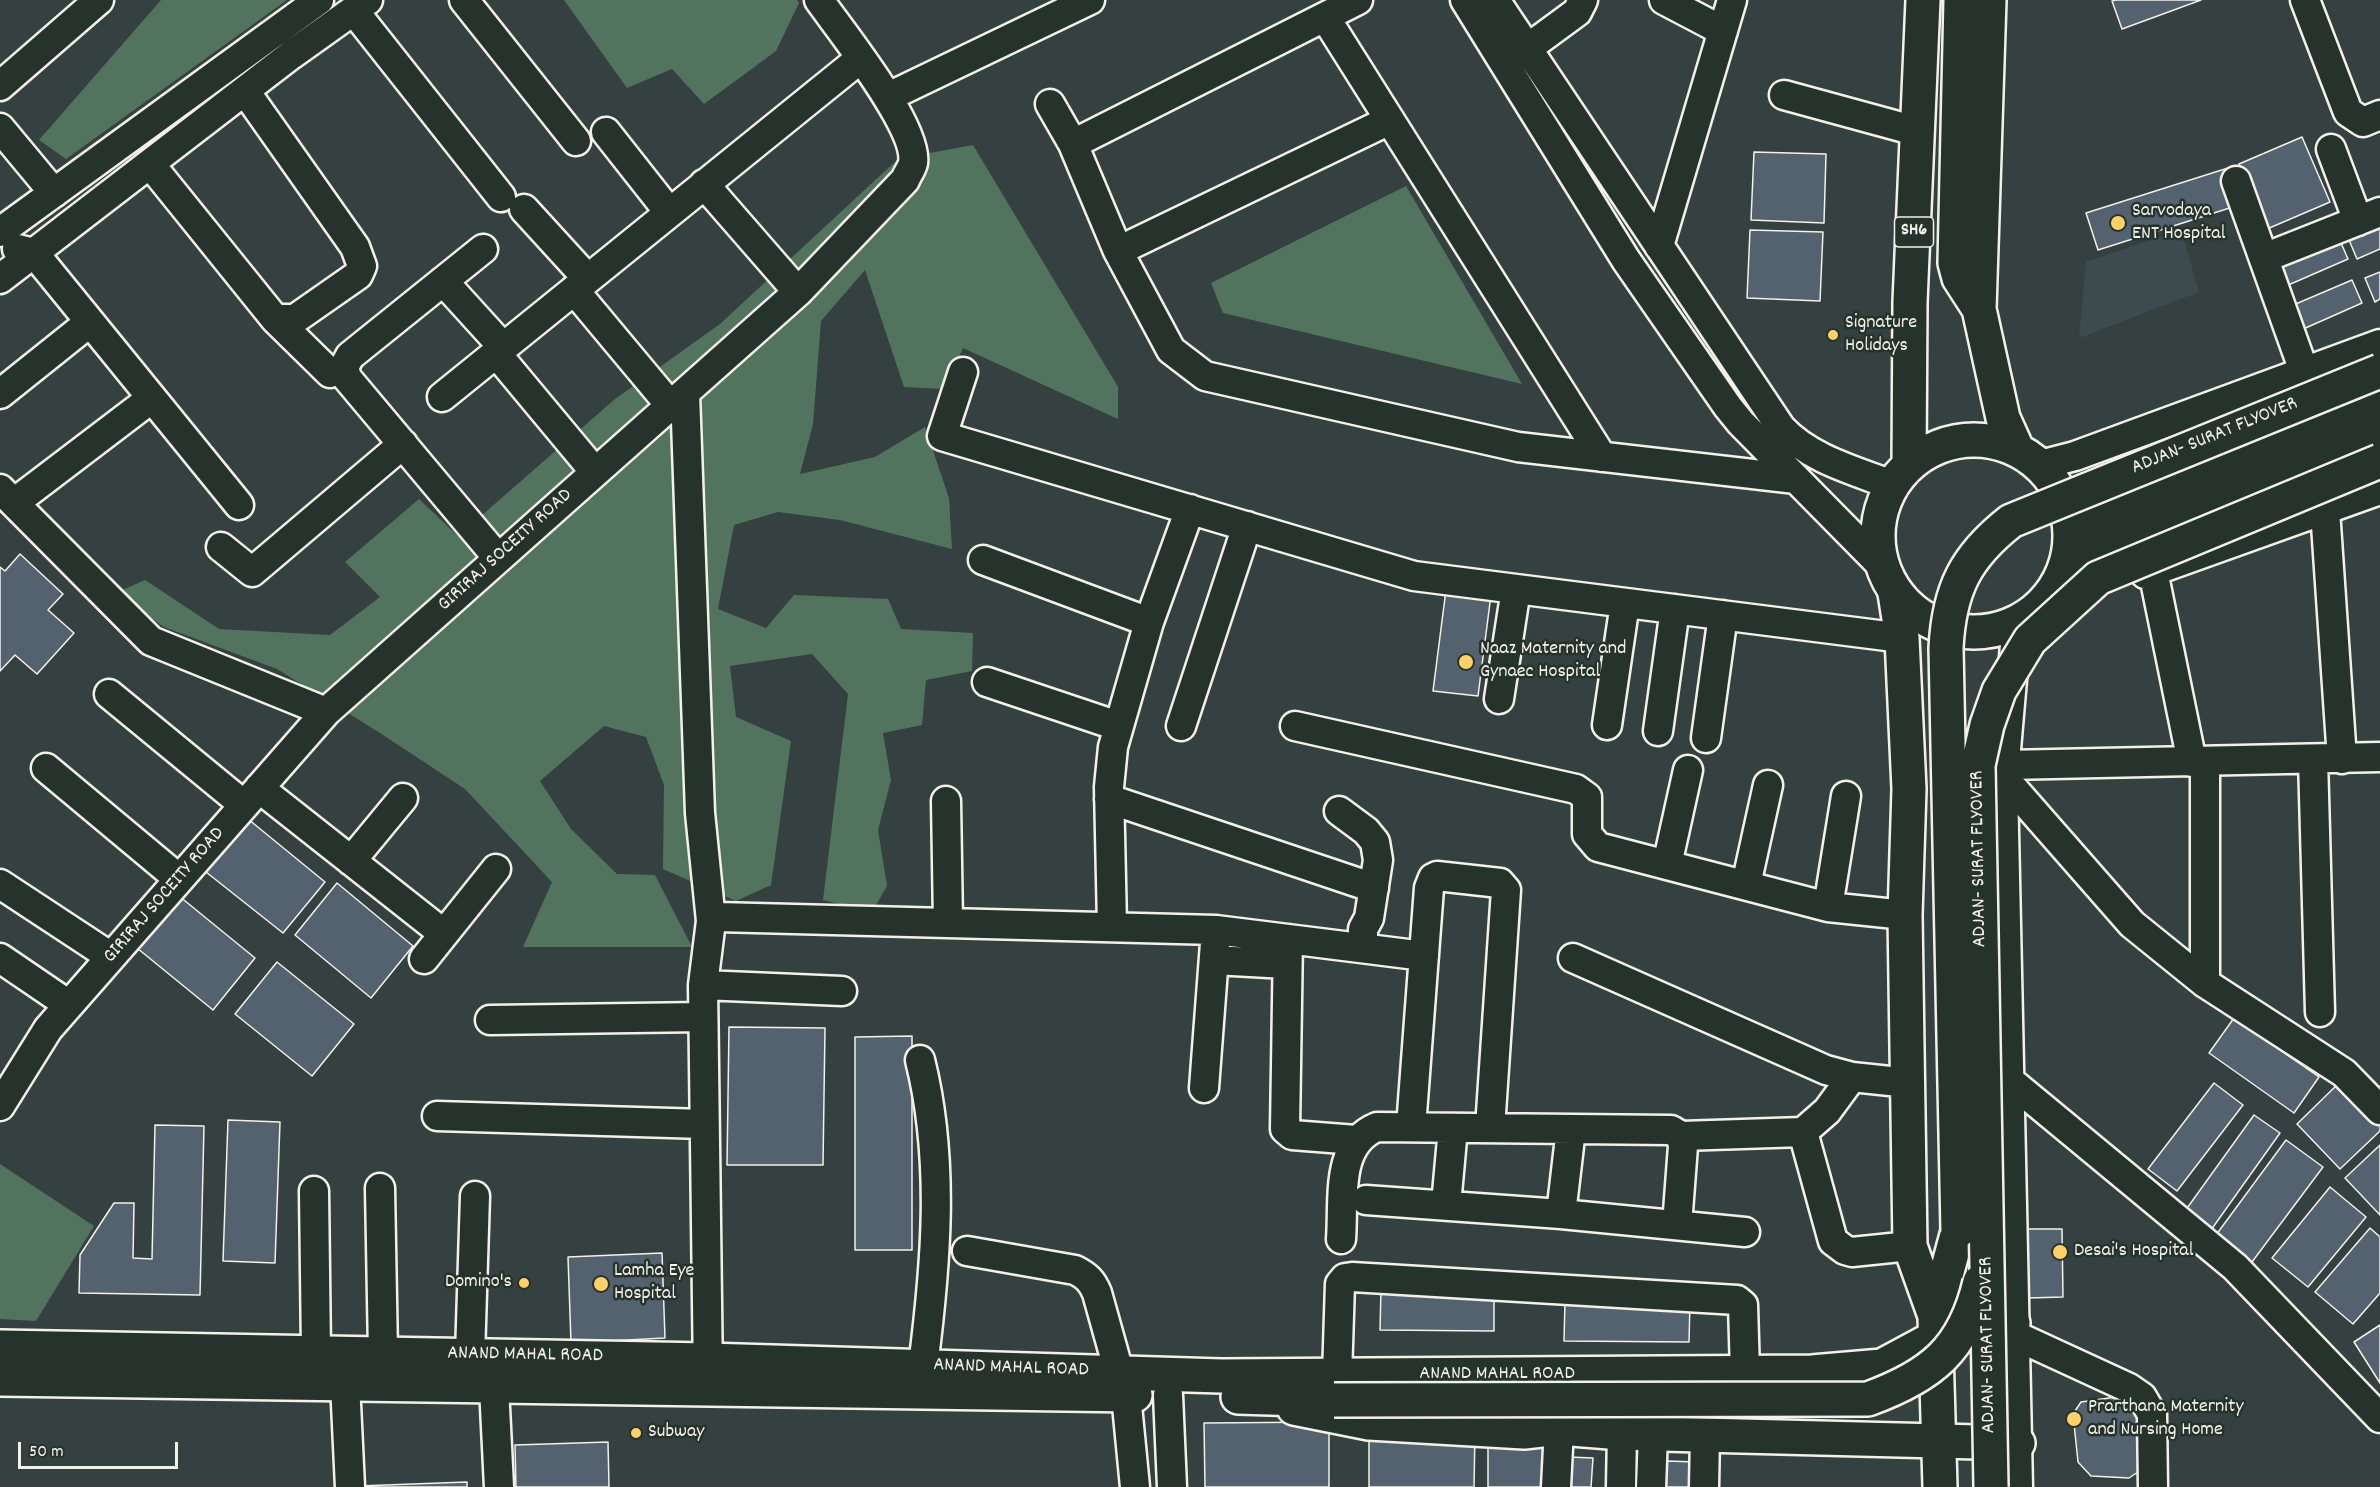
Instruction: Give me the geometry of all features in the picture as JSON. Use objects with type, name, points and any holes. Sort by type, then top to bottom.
[{"type":"main road","name":"SH6","points":[[1901,475],[1923,0]]},
{"type":"main road","points":[[1910,302],[1925,281],[1931,267],[1950,0]]},
{"type":"main road","points":[[1962,0],[1955,263],[1959,278],[1979,309]]},
{"type":"main road","points":[[1888,579],[1914,613],[1939,627],[1967,633],[1995,631],[2030,614],[2058,583],[2068,558],[2070,526],[2065,504],[2055,483],[2029,457],[2003,418],[1979,309],[1989,0]]},
{"type":"main road","name":"ADJAN- SURAT FLYOVER","points":[[1934,1327],[1958,1230],[1946,648],[1951,599],[1963,570],[1988,538],[2011,521],[2380,371]]},
{"type":"main road","points":[[2068,558],[2152,509],[2380,402]]},
{"type":"main road","points":[[2070,526],[2152,509],[2380,431]]},
{"type":"main road","points":[[1940,1487],[1934,1327],[1910,1246],[1905,915],[1909,789],[1902,638],[1877,538],[1881,511],[1901,475],[1933,449],[1961,440],[1989,440],[2029,457]]},
{"type":"main road","name":"ADJAN- SURAT FLYOVER","points":[[1991,1487],[1978,765],[1987,725],[1999,691],[2030,640],[2098,578],[2380,461]]},
{"type":"main road","points":[[1238,1397],[1336,1388],[1868,1399],[1902,1386],[1926,1372],[1951,1348],[1973,1310],[1988,1248]]},
{"type":"main road","name":"ANAND MAHAL ROAD","points":[[0,1347],[470,1356],[708,1374],[1138,1389],[1336,1388],[1812,1372],[1882,1366],[1934,1327],[2014,1329]]},
{"type":"main road","name":"ANAND MAHAL ROAD","points":[[0,1378],[494,1387],[708,1374],[923,1366],[1138,1389]]},
{"type":"main road","points":[[1138,1389],[1238,1397],[1369,1423],[1524,1432],[1559,1428],[1637,1434],[2018,1443]]},
{"type":"street","points":[[0,86],[99,0]]},
{"type":"street","points":[[0,232],[319,0]]},
{"type":"street","points":[[464,0],[576,141]]},
{"type":"street","name":"GIRIRAJ SOCEITY ROAD","points":[[1,1103],[48,1029],[326,712],[798,292],[905,180],[913,163],[910,143],[888,97],[821,0]]},
{"type":"street","points":[[888,97],[1090,0]]},
{"type":"street","points":[[1074,144],[1358,0]]},
{"type":"street","points":[[1465,0],[1626,260],[1735,415],[1888,579]]},
{"type":"street","points":[[1495,0],[1787,435],[1811,453],[1901,475]]},
{"type":"street","points":[[1528,48],[1577,12],[1583,0]]},
{"type":"street","points":[[1664,0],[1723,31]]},
{"type":"street","points":[[1659,246],[1732,0]]},
{"type":"street","points":[[2305,0],[2348,112],[2363,122],[2380,115]]},
{"type":"street","points":[[0,279],[361,5],[513,203],[678,399],[700,813],[711,921],[702,985],[708,1374]]},
{"type":"street","points":[[1325,17],[1602,457]]},
{"type":"street","points":[[442,397],[861,58]]},
{"type":"street","points":[[245,91],[355,247],[362,266],[358,275],[295,319],[286,321],[275,319]]},
{"type":"street","points":[[1784,95],[1916,131]]},
{"type":"street","points":[[1050,104],[1074,144],[1118,251],[1171,350],[1205,376],[1518,447],[1796,479]]},
{"type":"street","points":[[1118,251],[1390,120]]},
{"type":"street","points":[[0,128],[54,193]]},
{"type":"street","points":[[606,132],[669,212]]},
{"type":"street","points":[[2264,258],[2369,217],[2331,148]]},
{"type":"street","points":[[150,164],[275,319],[330,373]]},
{"type":"street","points":[[2236,181],[2305,374]]},
{"type":"street","points":[[704,184],[798,292]]},
{"type":"street","points":[[0,245],[34,253],[239,505]]},
{"type":"street","points":[[483,249],[350,356],[344,367],[347,378],[498,558]]},
{"type":"street","points":[[443,281],[595,472]]},
{"type":"street","points":[[0,394],[90,322]]},
{"type":"street","points":[[2029,457],[2075,456],[2305,374],[2380,344]]},
{"type":"street","points":[[963,372],[942,436],[1414,576],[1902,638]]},
{"type":"street","points":[[152,398],[7,496],[151,640],[326,712]]},
{"type":"street","points":[[221,547],[252,572],[403,444]]},
{"type":"street","points":[[2018,1487],[2005,772],[2030,614],[2380,490]]},
{"type":"street","points":[[1112,926],[1109,799],[1113,747],[1149,622],[1190,509]]},
{"type":"street","points":[[2325,510],[2342,759]]},
{"type":"street","points":[[1181,726],[1246,526]]},
{"type":"street","points":[[983,560],[1149,622]]},
{"type":"street","points":[[2154,571],[2199,761],[2205,983]]},
{"type":"street","points":[[1498,699],[1516,589]]},
{"type":"street","points":[[1607,725],[1625,603]]},
{"type":"street","points":[[1658,731],[1675,609]]},
{"type":"street","points":[[1706,738],[1723,615]]},
{"type":"street","points":[[987,682],[1118,726]]},
{"type":"street","points":[[109,694],[251,796],[351,861],[444,934]]},
{"type":"street","points":[[1295,726],[1576,789],[1587,798],[1587,834],[1590,841],[1598,847],[1828,907],[1905,915]]},
{"type":"street","points":[[2005,772],[2199,761],[2380,757]]},
{"type":"street","points":[[2313,759],[2320,1012]]},
{"type":"street","points":[[46,768],[179,879]]},
{"type":"street","points":[[1667,865],[1688,770]]},
{"type":"street","points":[[2005,772],[2132,924],[2205,983],[2344,1073],[2380,1110]]},
{"type":"street","points":[[1746,885],[1768,785]]},
{"type":"street","points":[[1828,907],[1846,796]]},
{"type":"street","points":[[351,861],[403,798]]},
{"type":"street","points":[[1109,799],[1374,888]]},
{"type":"street","points":[[946,801],[948,923]]},
{"type":"street","points":[[1339,811],[1366,831],[1375,842],[1378,860],[1369,918],[1363,929],[1363,948]]},
{"type":"street","points":[[424,959],[496,868]]},
{"type":"street","points":[[1411,1127],[1429,888],[1433,878],[1437,876],[1505,886],[1490,1128]]},
{"type":"street","points":[[0,884],[111,957]]},
{"type":"street","points":[[711,921],[717,917],[1216,930],[1288,952]]},
{"type":"street","points":[[1204,1088],[1216,930]]},
{"type":"street","points":[[1214,960],[1288,952],[1363,948],[1424,956]]},
{"type":"street","points":[[1288,952],[1286,1129],[1292,1135],[1356,1140],[1377,1127],[1671,1130],[1681,1136],[1803,1132],[1827,1111],[1852,1077]]},
{"type":"street","points":[[0,958],[69,1005]]},
{"type":"street","points":[[1573,958],[1826,1070],[1852,1077],[1909,1083]]},
{"type":"street","points":[[702,985],[842,991]]},
{"type":"street","points":[[490,1020],[703,1017]]},
{"type":"street","points":[[920,1060],[932,1126],[936,1229],[932,1295],[923,1366]]},
{"type":"street","points":[[2009,1080],[2235,1267],[2380,1418]]},
{"type":"street","points":[[437,1116],[704,1124]]},
{"type":"street","points":[[1446,1205],[1453,1128]]},
{"type":"street","points":[[1561,1215],[1571,1129]]},
{"type":"street","points":[[1803,1132],[1833,1240],[1845,1250],[1852,1252],[1910,1246]]},
{"type":"street","points":[[1677,1225],[1683,1146],[1681,1136]]},
{"type":"street","points":[[1341,1239],[1345,1168],[1356,1140]]},
{"type":"street","points":[[380,1188],[383,1354]]},
{"type":"street","points":[[314,1191],[316,1353]]},
{"type":"street","points":[[470,1356],[475,1196]]},
{"type":"street","points":[[1366,1200],[1677,1225],[1745,1233]]},
{"type":"street","points":[[967,1251],[1075,1270],[1093,1282],[1138,1389],[1172,1487]]},
{"type":"street","points":[[1336,1388],[1340,1284],[1345,1278],[1352,1277],[1737,1300],[1743,1305],[1744,1373]]},
{"type":"street","points":[[2014,1329],[2129,1388],[2142,1397],[2152,1414],[2153,1487]]},
{"type":"street","points":[[345,1383],[350,1487]]},
{"type":"street","points":[[494,1387],[499,1487]]},
{"type":"street","points":[[1135,1487],[1138,1389]]},
{"type":"street","points":[[1556,1487],[1559,1428]]},
{"type":"street","points":[[1621,1487],[1637,1434]]},
{"type":"street","points":[[1637,1434],[1651,1487]]},
{"type":"street","points":[[1704,1487],[1705,1435]]},
{"type":"shaded area","points":[[2181,230],[2199,292],[2079,338],[2086,262]]},
{"type":"green space","points":[[161,0],[287,0],[66,159],[39,140]]},
{"type":"green space","points":[[564,0],[797,0],[799,3],[776,51],[704,104],[672,69],[627,88]]},
{"type":"green space","points":[[973,145],[1118,387],[1118,419],[963,348],[945,389],[904,387],[865,270],[821,321],[813,424],[800,474],[875,457],[925,427],[949,498],[952,549],[840,520],[778,512],[734,525],[718,609],[766,628],[794,595],[888,599],[901,629],[973,633],[972,671],[926,680],[922,725],[883,733],[891,780],[878,830],[887,886],[872,912],[823,900],[848,694],[812,654],[730,666],[736,717],[791,741],[771,885],[736,901],[663,869],[664,785],[646,737],[604,726],[540,781],[571,829],[617,874],[655,875],[692,947],[523,947],[552,882],[465,789],[277,669],[164,627],[116,593],[145,580],[219,629],[330,635],[380,597],[345,562],[419,499],[458,536],[615,399],[720,324],[898,159]]},
{"type":"green space","points":[[1406,186],[1522,384],[1223,313],[1211,283]]},
{"type":"green space","points":[[0,1164],[94,1226],[36,1321],[0,1319]]},
{"type":"building","points":[[2201,0],[2122,29],[2112,1]]},
{"type":"building","points":[[2302,137],[2330,202],[2267,229],[2239,164]]},
{"type":"building","points":[[1754,152],[1826,154],[1824,223],[1751,220]]},
{"type":"building","points":[[2228,168],[2239,205],[2098,250],[2086,213]]},
{"type":"building","points":[[2380,221],[2380,249],[2357,259],[2347,235]]},
{"type":"building","points":[[1750,230],[1823,232],[1820,301],[1747,298]]},
{"type":"building","points":[[2338,236],[2348,259],[2286,286],[2277,262]]},
{"type":"building","points":[[2380,272],[2380,299],[2375,302],[2365,278]]},
{"type":"building","points":[[2352,280],[2362,303],[2301,330],[2291,306]]},
{"type":"building","points":[[20,554],[63,594],[48,610],[74,633],[37,674],[15,655],[0,671],[0,567],[5,571]]},
{"type":"building","points":[[1447,582],[1492,587],[1478,696],[1433,691]]},
{"type":"building","points":[[248,819],[325,882],[283,933],[206,872]]},
{"type":"building","points":[[337,883],[413,946],[371,998],[295,935]]},
{"type":"building","points":[[179,896],[255,958],[213,1010],[137,948]]},
{"type":"building","points":[[277,962],[354,1024],[312,1076],[235,1014]]},
{"type":"building","points":[[2234,1018],[2319,1077],[2294,1113],[2209,1053]]},
{"type":"building","points":[[729,1027],[825,1028],[823,1165],[727,1165]]},
{"type":"building","points":[[912,1036],[912,1250],[855,1250],[855,1037]]},
{"type":"building","points":[[2341,1081],[2380,1121],[2380,1131],[2340,1169],[2297,1124]]},
{"type":"building","points":[[2214,1083],[2243,1105],[2177,1191],[2148,1169]]},
{"type":"building","points":[[2254,1115],[2280,1133],[2211,1230],[2185,1211]]},
{"type":"building","points":[[228,1120],[280,1122],[275,1263],[223,1261]]},
{"type":"building","points":[[155,1125],[204,1126],[200,1295],[79,1293],[80,1255],[114,1203],[134,1203],[133,1258],[152,1259]]},
{"type":"building","points":[[2286,1140],[2323,1167],[2252,1262],[2216,1235]]},
{"type":"building","points":[[2380,1145],[2380,1215],[2345,1178]]},
{"type":"building","points":[[2330,1187],[2366,1217],[2308,1287],[2272,1258]]},
{"type":"building","points":[[2370,1228],[2380,1237],[2380,1293],[2353,1324],[2315,1292]]},
{"type":"building","points":[[2028,1229],[2062,1229],[2063,1297],[2028,1298]]},
{"type":"building","points":[[662,1253],[665,1338],[571,1343],[568,1257]]},
{"type":"building","points":[[1381,1289],[1494,1290],[1494,1331],[1380,1330]]},
{"type":"building","points":[[1565,1301],[1690,1302],[1689,1342],[1564,1341]]},
{"type":"building","points":[[2380,1325],[2380,1383],[2354,1342]]},
{"type":"building","points":[[2130,1395],[2147,1414],[2147,1466],[2129,1478],[2091,1476],[2078,1462],[2073,1414],[2081,1402]]},
{"type":"building","points":[[1329,1422],[1329,1487],[1205,1487],[1204,1423]]},
{"type":"building","points":[[1369,1430],[1475,1431],[1474,1487],[1369,1487]]},
{"type":"building","points":[[1488,1439],[1553,1439],[1553,1487],[1488,1487]]},
{"type":"building","points":[[608,1442],[609,1487],[516,1487],[515,1445]]},
{"type":"building","points":[[1569,1457],[1593,1458],[1591,1487],[1568,1487]]},
{"type":"building","points":[[1667,1461],[1697,1462],[1695,1487],[1665,1487]]},
{"type":"building","points":[[467,1482],[467,1487],[358,1487],[358,1486]]},
{"type":"place","name":"Sarvodaya ENT Hospital","points":[[2118,223]]},
{"type":"place","name":"Signature Holidays","points":[[1833,335]]},
{"type":"place","name":"Naaz Maternity and Gynaec Hospital","points":[[1466,662]]},
{"type":"place","name":"Desai's Hospital","points":[[2060,1252]]},
{"type":"place","name":"Domino's","points":[[524,1283]]},
{"type":"place","name":"Lamha Eye Hospital","points":[[601,1284]]},
{"type":"place","name":"Prarthana Maternity and Nursing Home","points":[[2074,1419]]},
{"type":"place","name":"Subway","points":[[636,1433]]}]
